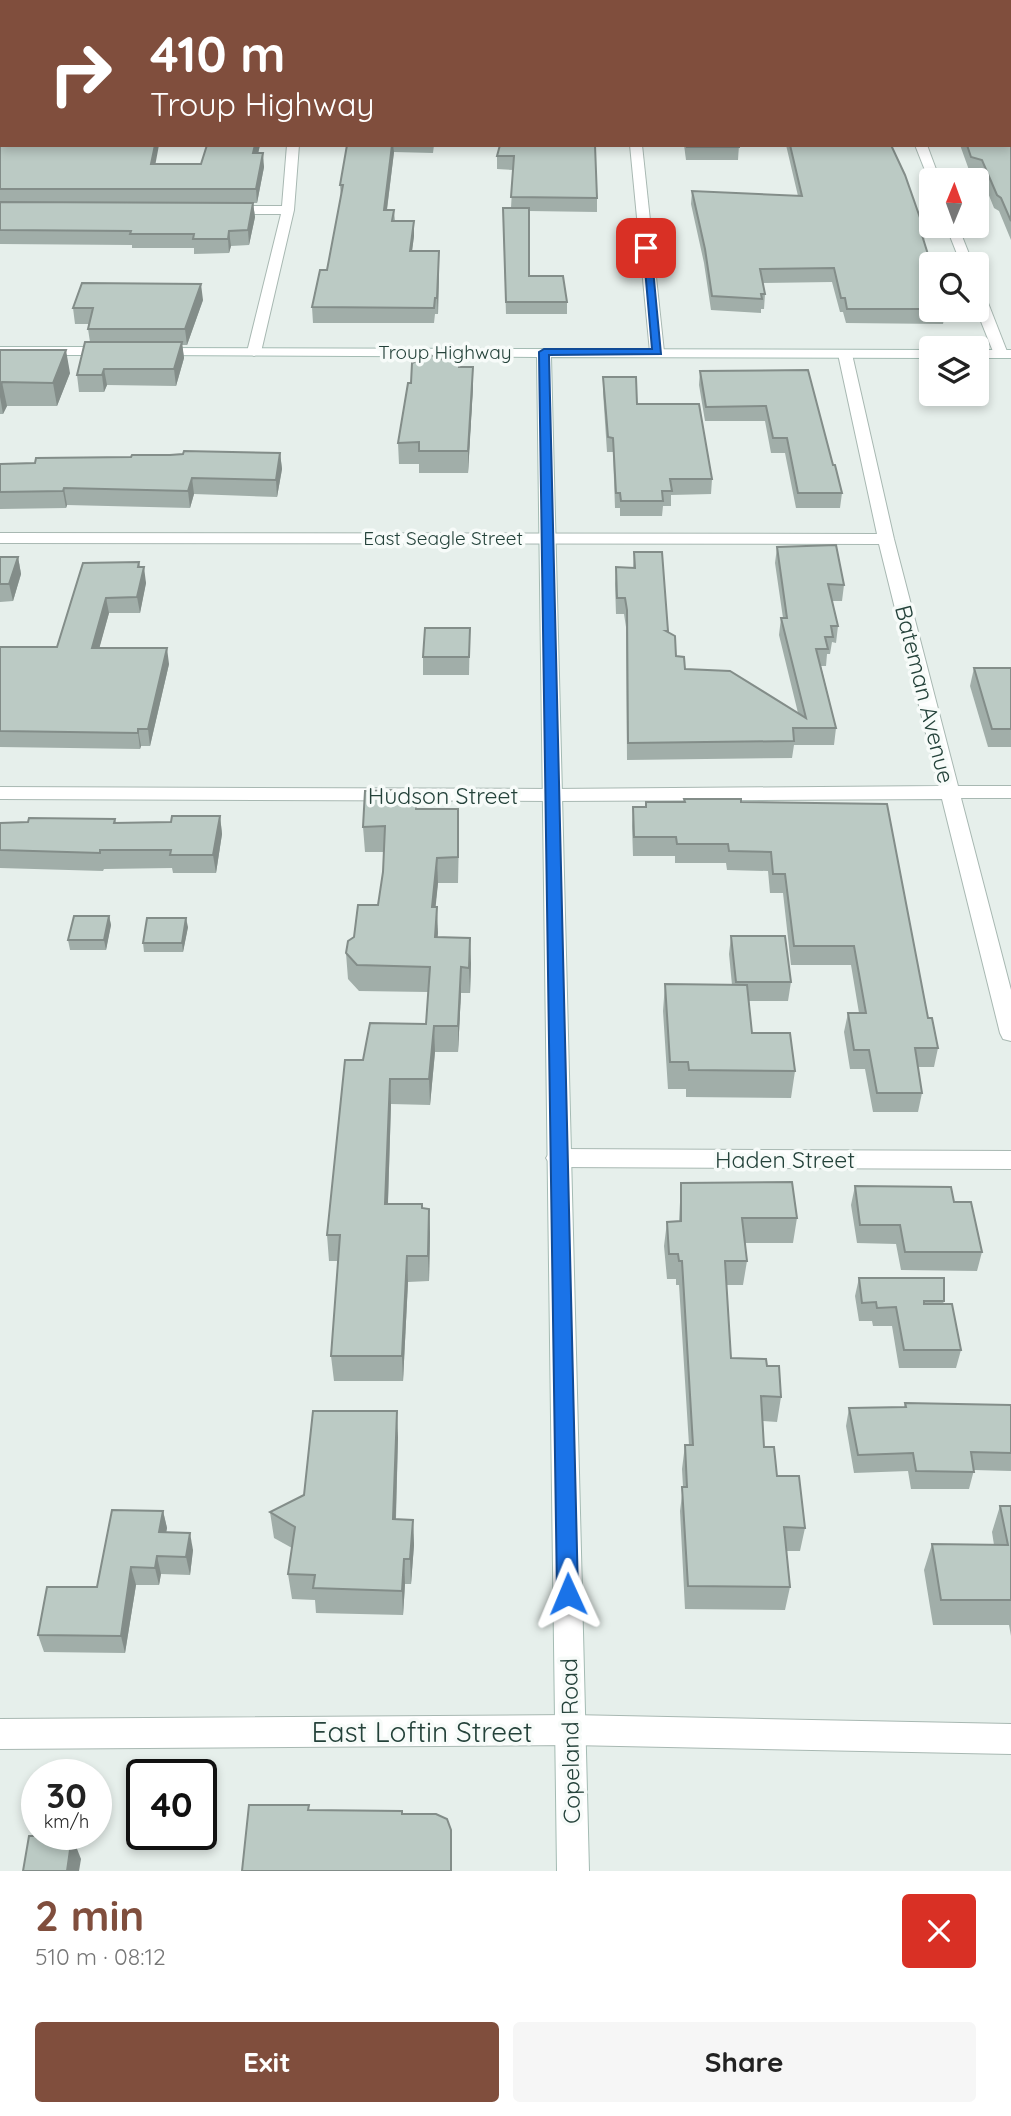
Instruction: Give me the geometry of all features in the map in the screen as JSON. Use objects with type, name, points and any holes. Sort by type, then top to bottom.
[{"type":"street","points":[[254,352],[288,210],[293,147]]},
{"type":"street","points":[[636,147],[657,352]]},
{"type":"street","points":[[922,147],[930,168]]},
{"type":"street","points":[[206,210],[288,210]]},
{"type":"street","points":[[989,318],[1006,354]]},
{"type":"street","points":[[0,351],[120,351]]},
{"type":"street","name":"Troup Highway","points":[[147,352],[919,354]]},
{"type":"street","name":"Copeland Road","points":[[544,352],[573,1871]]},
{"type":"street","name":"Bateman Avenue","points":[[845,354],[886,540],[1011,1032]]},
{"type":"street","name":"East Seagle Street","points":[[0,538],[886,540]]},
{"type":"street","name":"Hudson Street","points":[[0,793],[553,795],[1011,792]]},
{"type":"street","name":"Haden Street","points":[[558,1158],[1011,1160]]},
{"type":"street","name":"East Loftin Street","points":[[0,1734],[570,1730],[1011,1739]]},
{"type":"building","points":[[0,147],[155,147],[151,164],[201,164],[206,147],[254,147],[253,153],[263,153],[256,189],[0,189]]},
{"type":"building","points":[[347,147],[392,147],[384,210],[394,210],[392,221],[414,221],[410,251],[439,251],[437,298],[434,308],[312,307],[320,270],[327,270],[343,185],[340,185]]},
{"type":"building","points":[[499,147],[595,147],[597,198],[511,197],[514,156],[497,156]]},
{"type":"building","points":[[790,147],[892,147],[919,215],[919,238],[923,238],[927,252],[919,252],[919,309],[847,309],[845,298],[841,298],[834,268],[760,269],[765,294],[761,294],[762,299],[712,296],[692,191],[802,196]]},
{"type":"building","points":[[968,147],[1011,147],[1011,221],[989,176],[989,168],[985,168],[982,160],[971,157]]},
{"type":"building","points":[[0,202],[253,203],[248,230],[229,231],[228,239],[193,239],[194,234],[130,234],[131,231],[0,230]]},
{"type":"building","points":[[503,208],[529,208],[529,276],[563,276],[567,302],[506,302]]},
{"type":"building","points":[[82,283],[201,284],[185,329],[88,329],[93,308],[73,308]]},
{"type":"building","points":[[85,342],[182,342],[174,369],[104,369],[102,375],[77,375]]},
{"type":"building","points":[[0,350],[66,350],[53,383],[2,382],[0,388]]},
{"type":"building","points":[[431,355],[438,359],[459,360],[459,367],[473,367],[468,451],[419,451],[419,442],[398,443],[408,383],[411,383],[412,363]]},
{"type":"building","points":[[808,370],[842,493],[798,493],[787,438],[773,438],[766,406],[706,407],[700,371]]},
{"type":"building","points":[[603,377],[636,377],[637,404],[699,404],[712,479],[670,479],[672,491],[662,491],[663,501],[621,501],[620,493],[616,493],[613,438],[608,437]]},
{"type":"building","points":[[184,451],[280,453],[276,480],[192,478],[188,491],[64,488],[63,491],[0,492],[0,464],[35,463],[36,458],[131,457],[183,454]]},
{"type":"building","points":[[836,545],[844,585],[828,584],[838,626],[831,626],[833,637],[825,637],[828,649],[816,649],[836,728],[793,728],[794,741],[628,743],[627,610],[625,598],[617,598],[616,567],[635,568],[634,552],[662,552],[666,631],[675,636],[676,656],[684,657],[685,669],[730,671],[806,718],[781,618],[787,618],[777,547]]},
{"type":"building","points":[[0,557],[18,557],[9,584],[0,584]]},
{"type":"building","points":[[139,562],[138,567],[144,567],[137,597],[106,598],[92,648],[167,648],[148,729],[138,729],[138,733],[0,731],[0,647],[57,647],[83,563]]},
{"type":"building","points":[[425,628],[470,628],[469,657],[423,657]]},
{"type":"building","points":[[974,668],[1011,668],[1011,729],[992,729]]},
{"type":"building","points":[[394,790],[393,803],[416,803],[416,809],[458,809],[458,857],[437,858],[432,907],[437,907],[435,937],[470,938],[469,968],[461,967],[458,1026],[434,1026],[429,1079],[390,1079],[385,1204],[422,1204],[422,1208],[429,1209],[428,1256],[407,1256],[402,1356],[331,1356],[340,1235],[327,1235],[345,1060],[363,1060],[370,1023],[426,1024],[430,967],[357,965],[346,953],[348,941],[354,937],[358,905],[378,905],[383,872],[385,826],[363,827],[365,791]]},
{"type":"building","points":[[684,799],[887,804],[928,1018],[932,1018],[938,1048],[915,1048],[922,1093],[877,1093],[869,1050],[854,1050],[848,1013],[866,1013],[854,946],[794,946],[785,874],[773,874],[771,852],[729,851],[728,844],[677,844],[676,837],[634,837],[633,807],[646,807],[646,802],[685,802]]},
{"type":"building","points":[[172,816],[220,816],[213,855],[170,855],[171,850],[100,850],[100,853],[0,850],[0,823],[28,822],[29,818],[115,819],[114,823],[171,822]]},
{"type":"building","points":[[74,916],[109,916],[104,940],[68,940]]},
{"type":"building","points":[[147,918],[186,918],[182,943],[143,943]]},
{"type":"building","points":[[731,936],[785,936],[791,982],[736,982]]},
{"type":"building","points":[[665,984],[747,985],[752,1033],[790,1033],[795,1071],[689,1070],[688,1062],[670,1062]]},
{"type":"building","points":[[792,1182],[797,1218],[742,1218],[747,1261],[725,1261],[731,1358],[766,1359],[767,1366],[779,1366],[781,1397],[761,1396],[764,1447],[774,1447],[777,1476],[799,1476],[805,1528],[784,1527],[790,1587],[688,1586],[682,1487],[687,1487],[685,1445],[693,1445],[682,1261],[679,1261],[678,1254],[669,1254],[667,1222],[681,1221],[681,1183]]},
{"type":"building","points":[[855,1186],[951,1187],[954,1202],[971,1202],[982,1252],[905,1252],[900,1225],[860,1225]]},
{"type":"building","points":[[859,1278],[944,1278],[944,1301],[924,1301],[924,1304],[952,1304],[961,1350],[904,1350],[896,1307],[877,1308],[876,1302],[862,1303]]},
{"type":"building","points":[[905,1403],[1011,1405],[1011,1453],[971,1452],[974,1472],[916,1471],[913,1453],[858,1455],[849,1408],[906,1407]]},
{"type":"building","points":[[313,1411],[397,1411],[393,1519],[413,1520],[410,1559],[404,1559],[402,1591],[313,1588],[315,1575],[288,1574],[295,1527],[270,1512],[304,1495]]},
{"type":"building","points":[[1000,1506],[1011,1506],[1011,1600],[941,1600],[932,1544],[1008,1545]]},
{"type":"building","points":[[112,1510],[163,1511],[159,1532],[190,1533],[186,1557],[157,1556],[155,1568],[131,1567],[121,1636],[38,1635],[47,1587],[97,1587]]},
{"type":"building","points":[[249,1805],[309,1805],[308,1810],[436,1814],[447,1819],[451,1830],[451,1871],[242,1871]]},
{"type":"building","points":[[27,1850],[70,1850],[67,1871],[23,1871]]},
{"type":"route","points":[[568,1594],[544,352],[657,352],[646,248]]}]
